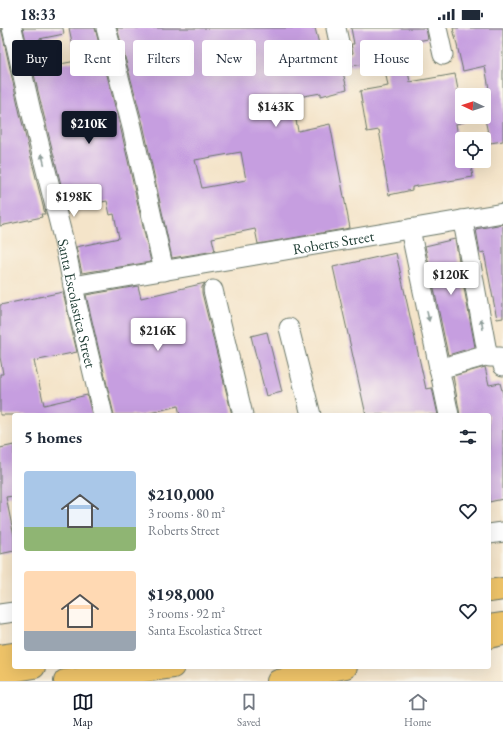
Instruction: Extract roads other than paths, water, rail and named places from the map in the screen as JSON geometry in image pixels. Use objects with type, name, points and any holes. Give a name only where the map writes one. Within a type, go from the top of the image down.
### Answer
[{"type":"main road","points":[[491,591],[503,589]]},
{"type":"main road","points":[[491,626],[503,624]]},
{"type":"main road","points":[[491,637],[503,634]]},
{"type":"main road","points":[[65,681],[158,669]]},
{"type":"main road","points":[[278,681],[336,669]]},
{"type":"street","name":"Santa Escolastica Street","points":[[12,28],[104,413]]},
{"type":"street","points":[[106,28],[132,126],[164,271]]},
{"type":"street","points":[[336,28],[339,40]]},
{"type":"street","points":[[437,28],[443,55]]},
{"type":"street","name":"Roberts Street","points":[[73,286],[164,271],[411,235],[464,226],[503,213]]},
{"type":"street","points":[[439,369],[496,360],[464,226]]},
{"type":"street","points":[[411,235],[449,413]]},
{"type":"street","points":[[213,290],[243,413]]},
{"type":"street","points":[[289,328],[310,413]]},
{"type":"street","points":[[491,534],[503,532]]},
{"type":"street","points":[[0,614],[12,612]]}]
